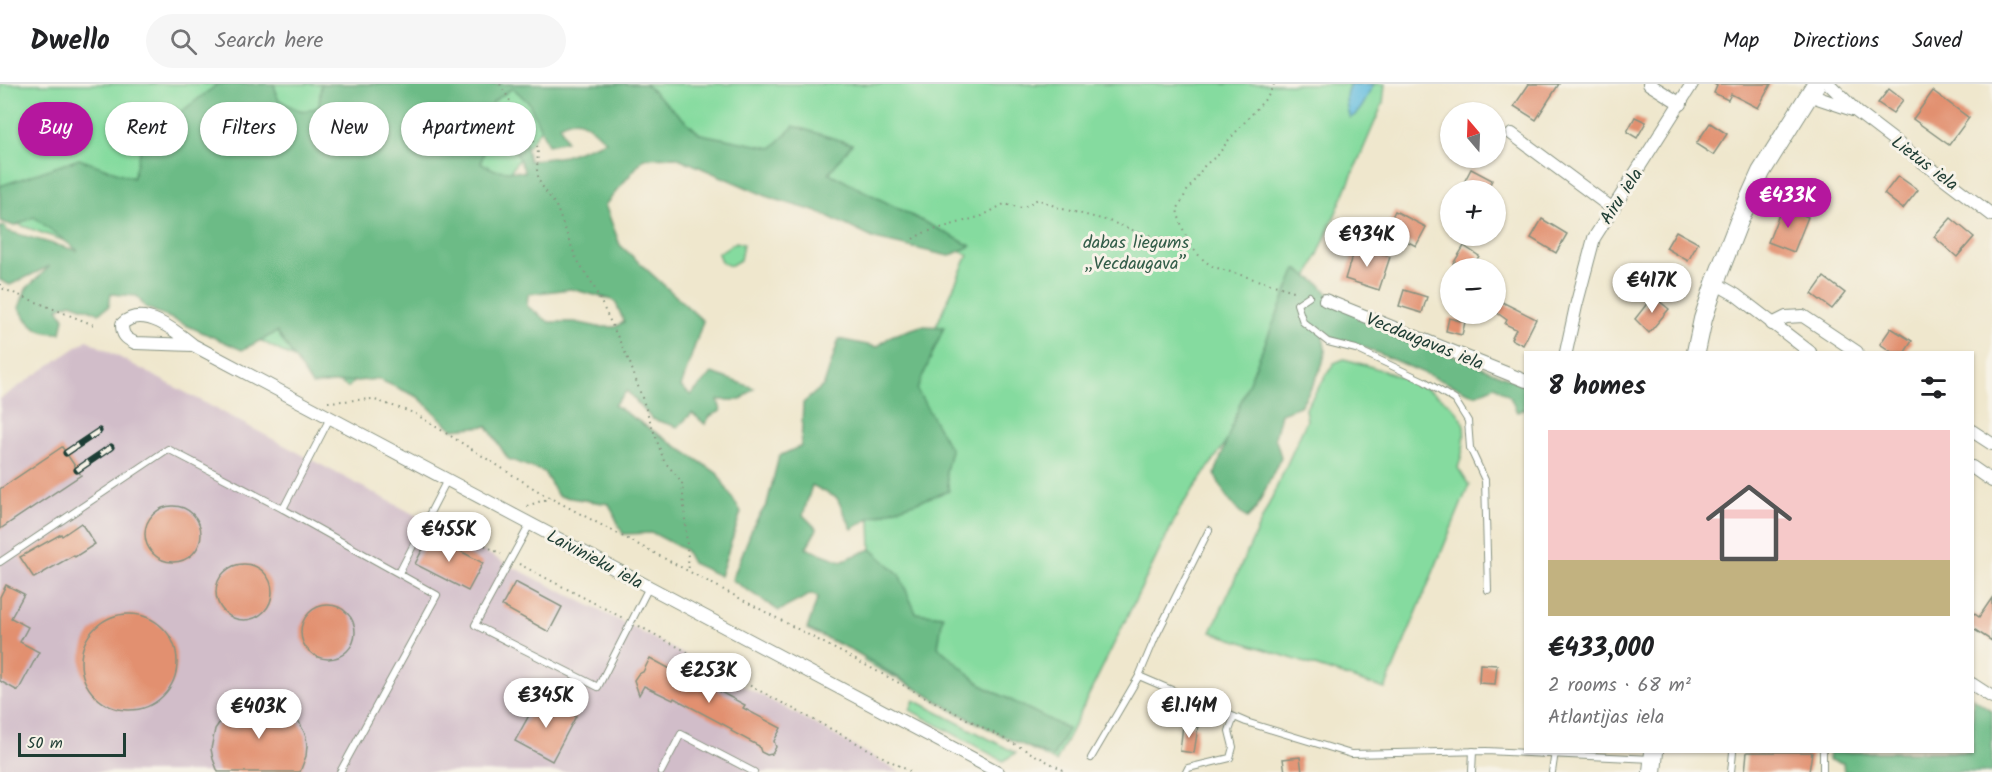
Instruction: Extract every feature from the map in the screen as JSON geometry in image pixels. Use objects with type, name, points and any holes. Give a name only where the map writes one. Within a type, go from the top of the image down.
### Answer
[{"type":"main road","points":[[1696,351],[1715,283],[1739,221],[1761,172],[1813,90]]},
{"type":"street","points":[[1649,84],[1681,104]]},
{"type":"street","name":"Airu iela","points":[[1566,351],[1594,238],[1692,84]]},
{"type":"street","name":"Lietus iela","points":[[1829,84],[1857,112],[1992,215]]},
{"type":"street","name":"Lietus iela","points":[[1813,90],[1857,112]]},
{"type":"street","points":[[1512,134],[1613,209]]},
{"type":"street","points":[[1715,283],[1736,295],[1809,351]]},
{"type":"street","name":"Vecdaugavas iela","points":[[1325,300],[1524,380]]},
{"type":"street","name":"Laivinieku iela","points":[[194,345],[135,343],[126,339],[122,333],[122,324],[136,316],[151,319],[175,330],[194,345],[998,772]]},
{"type":"street","points":[[1772,324],[1786,317],[1803,316],[1856,351]]},
{"type":"street","points":[[1974,432],[1992,444]]},
{"type":"street","points":[[1974,468],[1992,481]]},
{"type":"street","points":[[1974,685],[1992,698]]},
{"type":"lane","points":[[1309,296],[1297,304],[1303,322],[1328,342],[1356,349],[1424,381],[1455,399],[1468,420],[1470,448],[1485,480],[1488,591]]},
{"type":"lane","points":[[283,509],[330,418]]},
{"type":"lane","points":[[0,562],[168,449],[283,509],[437,595],[340,772]]},
{"type":"lane","points":[[399,573],[447,480]]},
{"type":"lane","points":[[530,524],[476,625],[598,687],[649,587]]},
{"type":"lane","points":[[1091,758],[1139,676],[1155,638],[1209,531]]},
{"type":"lane","points":[[1139,676],[1234,717],[1351,754],[1524,752]]},
{"type":"lane","points":[[1186,772],[1188,768],[1230,758],[1233,747],[1229,731],[1234,717]]},
{"type":"lane","points":[[661,772],[681,734],[754,772]]},
{"type":"lane","points":[[1472,772],[1473,751]]},
{"type":"lane","points":[[1552,772],[1555,753],[1653,761]]},
{"type":"lane","points":[[1731,772],[1733,753]]},
{"type":"lane","points":[[1823,753],[1823,772]]},
{"type":"path","points":[[500,84],[538,148],[537,172],[540,183],[556,206],[576,258],[592,283],[630,363],[664,461],[682,482],[689,572]]},
{"type":"path","points":[[1274,84],[1268,96],[1218,155],[1205,165],[1186,191],[1177,210],[1188,240],[1202,261],[1214,267],[1309,296]]},
{"type":"path","points":[[913,239],[923,233],[982,216],[1004,204],[1022,208],[1038,198],[1059,208],[1109,221],[1140,233],[1171,239],[1196,252]]},
{"type":"path","points":[[0,284],[1,288],[94,325]]},
{"type":"path","points":[[302,403],[372,399],[414,413],[550,498],[1067,772]]},
{"type":"path","points":[[510,513],[550,498]]},
{"type":"path","points":[[430,516],[911,772]]},
{"type":"shaded area","points":[[87,340],[509,565],[802,717],[900,772],[0,772],[0,399]]},
{"type":"green space","points":[[0,84],[575,84],[567,91],[536,135],[536,102],[401,102],[401,156],[521,156],[378,359],[348,387],[93,251],[0,218]]},
{"type":"green space","points":[[218,84],[274,84],[278,99],[283,102],[200,102],[200,156],[297,156],[297,109],[309,110],[309,156],[389,156],[389,102],[319,102],[321,84],[645,84],[700,134],[772,148],[794,126],[852,144],[829,173],[971,246],[949,256],[875,239],[821,213],[771,198],[676,157],[644,158],[605,205],[620,245],[703,321],[681,387],[691,395],[712,373],[754,388],[741,400],[718,400],[721,411],[710,416],[705,424],[692,413],[678,427],[652,419],[627,391],[614,405],[717,473],[741,512],[720,576],[692,563],[685,550],[653,533],[623,534],[609,504],[558,496],[544,472],[508,459],[487,426],[452,429],[418,397],[378,379],[312,385],[277,332],[242,350],[145,307],[137,296],[111,294],[109,306],[99,313],[71,303],[58,308],[64,318],[61,333],[46,332],[36,328],[19,308],[26,289],[50,266],[10,285],[0,280],[0,227],[5,226],[7,231],[78,251],[34,217],[14,226],[0,221],[0,186],[79,159],[133,178],[139,156],[188,156],[188,106]],"holes":[[[571,289],[610,299],[616,303],[624,322],[615,327],[598,327],[575,322],[549,322],[527,306],[528,294]]]},
{"type":"green space","name":"dabas liegums „Vecdaugava”","points":[[618,84],[1385,84],[1383,103],[1256,399],[1181,507],[1056,762],[864,661],[880,557],[871,549],[870,518],[887,513],[906,393],[968,255],[734,141],[700,134],[675,112]]},
{"type":"green space","points":[[736,242],[743,244],[740,260],[730,266],[721,262],[718,253]]},
{"type":"green space","points":[[1296,269],[1320,284],[1334,301],[1391,334],[1401,334],[1524,385],[1524,409],[1517,412],[1510,397],[1495,386],[1475,395],[1359,345],[1342,344],[1323,331],[1325,350],[1319,371],[1300,406],[1281,413],[1275,437],[1281,457],[1256,509],[1247,518],[1228,499],[1215,474],[1239,406]]},
{"type":"green space","points":[[921,326],[944,327],[917,390],[951,450],[946,471],[949,491],[870,518],[852,529],[837,498],[812,485],[803,515],[817,529],[806,548],[841,561],[871,549],[899,574],[916,613],[943,616],[938,647],[983,686],[1068,729],[1053,757],[1011,740],[954,711],[854,651],[807,629],[818,597],[811,594],[779,611],[732,580],[754,524],[767,504],[779,456],[801,446],[803,403],[824,385],[839,339],[877,347],[891,336]]},
{"type":"green space","points":[[1344,359],[1394,374],[1431,392],[1447,402],[1458,413],[1464,426],[1464,442],[1458,468],[1469,485],[1385,689],[1211,632],[1307,420],[1305,409],[1334,363]]},
{"type":"green space","points":[[1974,699],[1992,711],[1992,772],[1844,772],[1843,763],[1828,760],[1829,753],[1974,753]]},
{"type":"green space","points":[[914,700],[1016,753],[1003,761],[910,710]]},
{"type":"water","points":[[1350,84],[1374,84],[1361,108],[1350,118],[1346,101]]},
{"type":"building","points":[[1529,84],[1559,84],[1536,120],[1514,106]]},
{"type":"building","points":[[1714,84],[1771,84],[1758,108],[1731,94],[1728,100],[1714,93],[1717,86]]},
{"type":"building","points":[[1889,89],[1903,100],[1893,113],[1878,103]]},
{"type":"building","points":[[1933,91],[1969,118],[1949,145],[1913,119]]},
{"type":"building","points":[[1635,117],[1646,122],[1637,138],[1627,132]]},
{"type":"building","points":[[1710,123],[1727,134],[1713,155],[1696,144]]},
{"type":"building","points":[[1471,169],[1492,180],[1465,180]]},
{"type":"building","points":[[1898,176],[1918,190],[1903,209],[1884,194]]},
{"type":"building","points":[[1782,207],[1808,217],[1794,252],[1768,242]]},
{"type":"building","points":[[1395,211],[1426,227],[1416,246],[1385,230]]},
{"type":"building","points":[[1951,218],[1974,237],[1957,257],[1934,237]]},
{"type":"building","points":[[1542,219],[1567,234],[1556,253],[1531,238]]},
{"type":"building","points":[[1676,231],[1698,243],[1688,261],[1666,248]]},
{"type":"building","points":[[1355,246],[1390,257],[1379,290],[1345,279]]},
{"type":"building","points":[[1464,246],[1479,256],[1478,258],[1457,258]]},
{"type":"building","points":[[1824,277],[1845,293],[1832,309],[1812,294]]},
{"type":"building","points":[[1404,290],[1427,297],[1422,313],[1399,306]]},
{"type":"building","points":[[1653,296],[1669,309],[1649,333],[1635,319]]},
{"type":"building","points":[[1506,304],[1536,319],[1523,345],[1511,339],[1516,329],[1505,324]]},
{"type":"building","points":[[1448,324],[1465,324],[1462,335],[1446,331]]},
{"type":"building","points":[[1891,328],[1912,341],[1906,351],[1890,351],[1880,344]]},
{"type":"building","points":[[62,447],[81,475],[0,529],[0,489]]},
{"type":"building","points":[[173,506],[184,508],[193,514],[199,523],[201,534],[199,545],[193,554],[184,560],[173,562],[162,560],[153,554],[147,545],[145,534],[147,523],[153,514],[162,508]]},
{"type":"building","points":[[81,523],[95,544],[34,578],[20,557],[61,534],[62,536]]},
{"type":"building","points":[[430,535],[483,563],[468,591],[415,564]]},
{"type":"building","points":[[244,564],[259,569],[267,577],[272,592],[267,607],[259,615],[244,620],[229,615],[221,607],[216,592],[221,577],[229,569]]},
{"type":"building","points":[[515,582],[562,607],[549,632],[502,606]]},
{"type":"building","points":[[6,585],[24,594],[11,618],[28,627],[20,642],[39,652],[18,691],[0,681],[0,597]]},
{"type":"building","points":[[1992,598],[1992,641],[1974,629],[1974,613],[1979,617]]},
{"type":"building","points":[[323,605],[333,605],[343,609],[351,617],[355,632],[351,647],[343,655],[333,659],[323,659],[313,655],[305,647],[301,637],[301,627],[305,617],[313,609]]},
{"type":"building","points":[[129,614],[147,618],[163,628],[173,644],[177,662],[173,680],[163,696],[147,706],[129,710],[111,706],[95,696],[85,680],[81,662],[85,644],[95,628],[111,618]]},
{"type":"building","points":[[650,658],[685,677],[687,674],[745,705],[743,708],[781,728],[774,741],[776,747],[772,754],[767,755],[761,752],[759,746],[731,731],[732,729],[674,698],[673,700],[644,686],[639,695],[634,680],[638,674],[643,672]]},
{"type":"building","points":[[1480,664],[1497,665],[1495,684],[1479,683]]},
{"type":"building","points":[[539,697],[576,716],[552,761],[515,741]]},
{"type":"building","points":[[253,700],[272,701],[290,711],[297,718],[306,736],[307,746],[300,772],[218,772],[211,749],[215,729],[226,713],[234,707]]},
{"type":"building","points":[[1183,725],[1198,727],[1194,753],[1180,751]]},
{"type":"building","points":[[1747,753],[1812,753],[1809,772],[1745,772]]},
{"type":"building","points":[[1300,757],[1302,772],[1285,772],[1283,759]]},
{"type":"railway","points":[[66,453],[99,431]]},
{"type":"railway","points":[[77,470],[111,447]]}]
